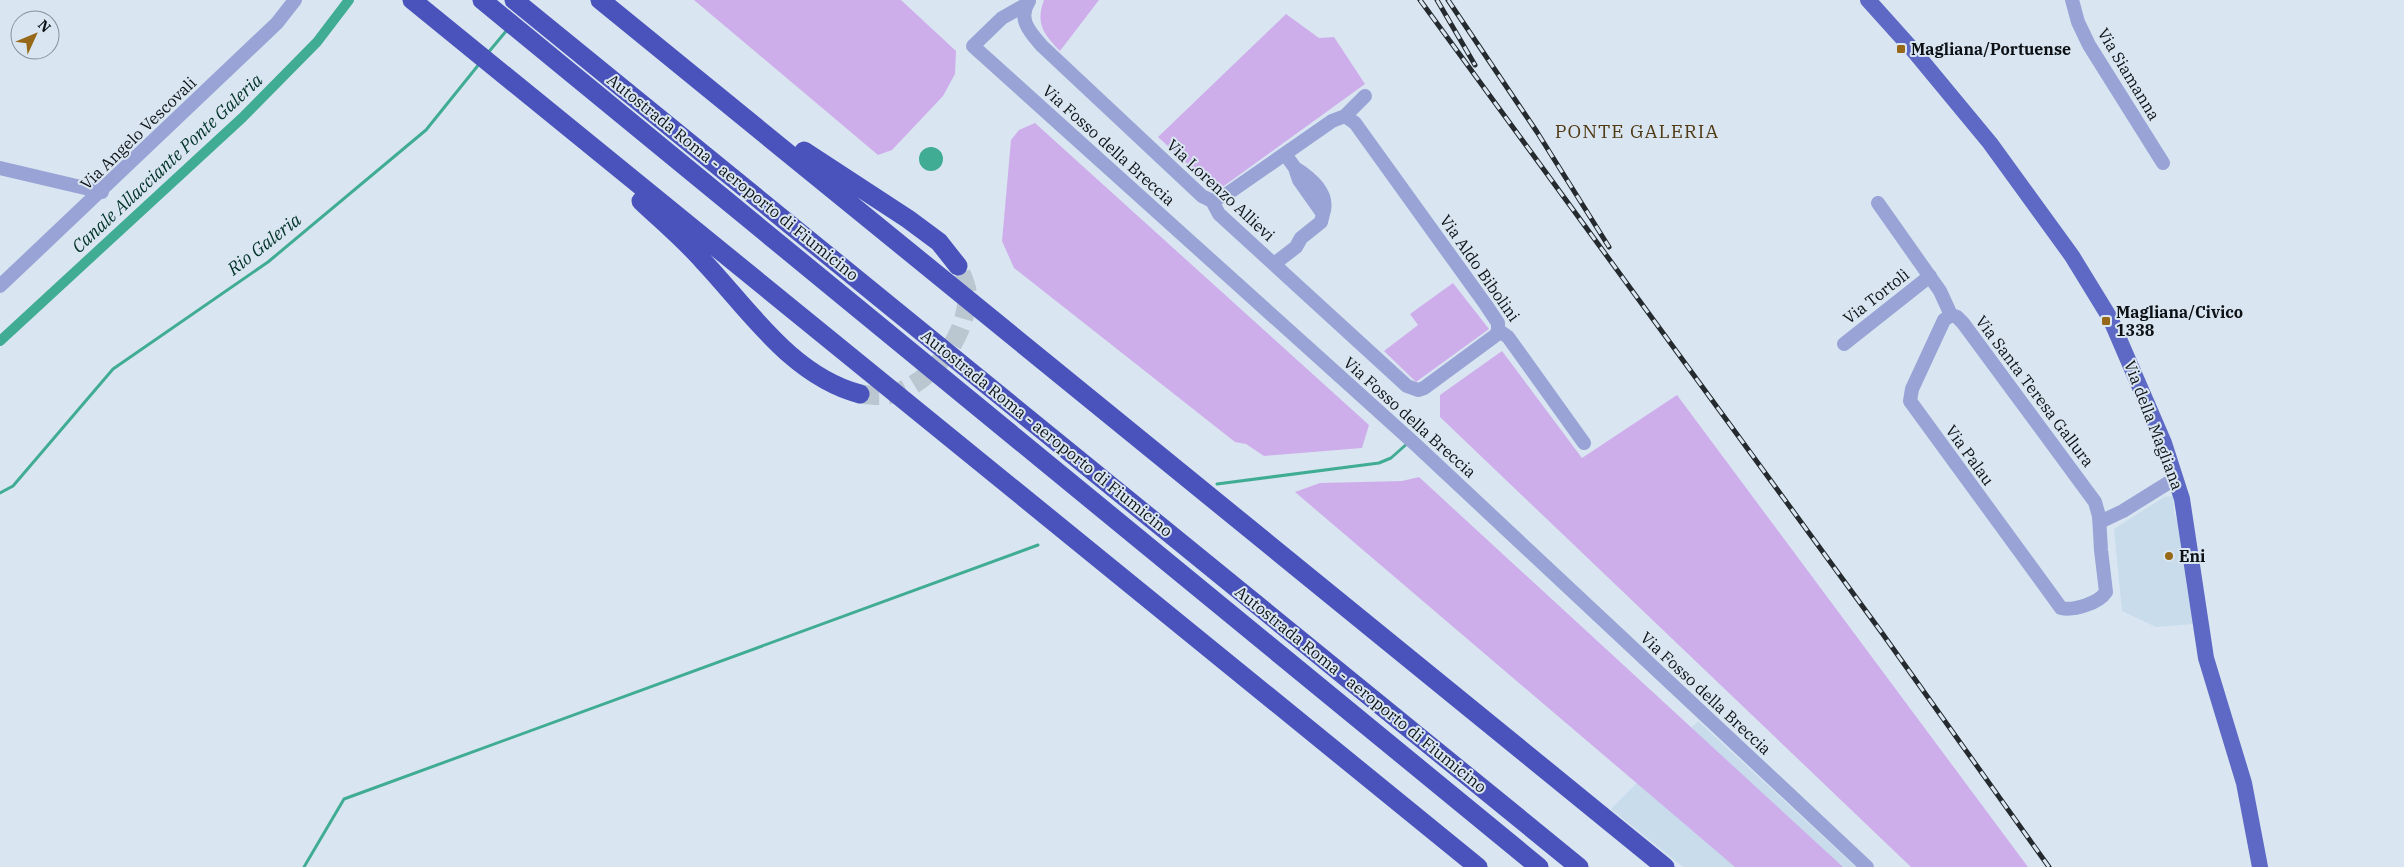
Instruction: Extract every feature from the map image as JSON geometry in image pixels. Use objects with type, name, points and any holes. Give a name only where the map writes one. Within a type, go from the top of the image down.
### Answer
[{"type":"highway","points":[[412,0],[1478,867]]},
{"type":"highway","name":"Autostrada Roma - aeroporto di Fiumicino","points":[[482,0],[1539,867]]},
{"type":"highway","name":"Autostrada Roma - aeroporto di Fiumicino","points":[[514,0],[1579,867]]},
{"type":"highway","points":[[600,0],[1665,867]]},
{"type":"highway","points":[[718,95],[736,102],[847,181],[908,219],[939,242],[958,266]]},
{"type":"highway","points":[[542,106],[704,261],[749,314],[785,350],[824,379],[844,390],[860,394]]},
{"type":"main road","name":"Via della Magliana","points":[[1868,0],[1977,126],[2090,282],[2110,318],[2156,424],[2176,478],[2186,517],[2206,658],[2243,777],[2260,867]]},
{"type":"street","name":"Via Angelo Vescovali","points":[[0,286],[102,192],[277,23],[295,0]]},
{"type":"street","name":"Via Siamanna","points":[[2072,0],[2078,22],[2089,45],[2163,163]]},
{"type":"street","name":"Via Lorenzo Allievi","points":[[1028,2],[1024,13],[1025,24],[1042,46],[1202,196],[1212,201],[1220,214],[1407,386],[1418,390],[1424,388],[1496,335],[1498,330]]},
{"type":"street","name":"Via Fosso della Breccia","points":[[1028,2],[1002,18],[973,46],[1416,445],[1867,867]]},
{"type":"street","points":[[1212,201],[1227,194],[1332,121],[1345,116],[1365,96]]},
{"type":"street","name":"Via Aldo Bibolini","points":[[1345,116],[1355,123],[1486,305],[1498,323],[1498,330],[1508,337],[1584,443]]},
{"type":"street","points":[[1274,264],[1296,247],[1301,238],[1321,222],[1323,214],[1298,180],[1295,168],[1285,154]]},
{"type":"street","points":[[0,168],[102,192]]},
{"type":"street","name":"Via Santa Teresa Gallura","points":[[1878,203],[1944,297],[1951,315],[1964,323],[2092,497],[2098,508],[2100,550],[2106,592]]},
{"type":"street","name":"Via Tortolì","points":[[1844,344],[1930,276]]},
{"type":"street","name":"Via Palau","points":[[1951,315],[1944,320],[1912,389],[1910,401],[2061,608],[2075,608],[2098,599],[2106,592]]},
{"type":"street","points":[[2100,522],[2123,511],[2176,478]]},
{"type":"shaded area","points":[[694,0],[901,0],[956,51],[955,74],[943,96],[892,150],[878,155]]},
{"type":"shaded area","points":[[1044,0],[1099,0],[1060,51],[1049,40],[1041,22],[1041,8]]},
{"type":"shaded area","points":[[1286,14],[1319,38],[1334,37],[1365,84],[1217,191],[1158,137]]},
{"type":"shaded area","points":[[1035,123],[1369,425],[1362,448],[1264,456],[1246,444],[1235,442],[1014,268],[1002,241],[1011,140],[1019,130]]},
{"type":"shaded area","points":[[931,147],[940,150],[943,159],[940,168],[931,171],[922,168],[919,159],[922,150]]},
{"type":"shaded area","points":[[1453,283],[1489,329],[1416,382],[1384,351],[1418,325],[1410,314]]},
{"type":"shaded area","points":[[1502,351],[1582,458],[1677,395],[2028,867],[1911,867],[1440,417],[1440,395]]},
{"type":"shaded area","points":[[1419,477],[1843,867],[1735,867],[1295,492],[1320,483],[1402,481]]},
{"type":"shaded area","points":[[2173,496],[2174,513],[2183,535],[2193,624],[2156,627],[2122,611],[2114,529],[2164,497]]},
{"type":"shaded area","points":[[1698,721],[1856,867],[1683,867],[1611,809]]},
{"type":"waterway","name":"Canale Allacciante Ponte Galeria","points":[[0,341],[242,118],[317,42],[349,0]]},
{"type":"waterway","name":"Rio Galeria","points":[[487,54],[507,30]]},
{"type":"waterway","name":"Rio Galeria","points":[[0,493],[13,486],[113,369],[268,262],[426,130],[480,63]]},
{"type":"waterway","points":[[1217,484],[1379,463],[1391,458],[1409,442]]},
{"type":"waterway","points":[[304,867],[344,799],[1038,545]]},
{"type":"tunnel","points":[[860,394],[887,395],[903,390],[918,382],[944,357],[962,325],[966,308],[967,291],[958,266]]},
{"type":"railway","points":[[1420,0],[1882,633],[2049,867]]},
{"type":"railway","points":[[1437,0],[1475,65]]},
{"type":"railway","points":[[1448,0],[1537,132],[1609,247]]},
{"type":"place","name":"Magliana/Portuense","points":[[1901,49]]},
{"type":"place","name":"Magliana/Civico 1338","points":[[2106,321]]},
{"type":"place","name":"Eni","points":[[2169,556]]},
{"type":"district","name":"PONTE GALERIA","points":[[1637,131]]}]
